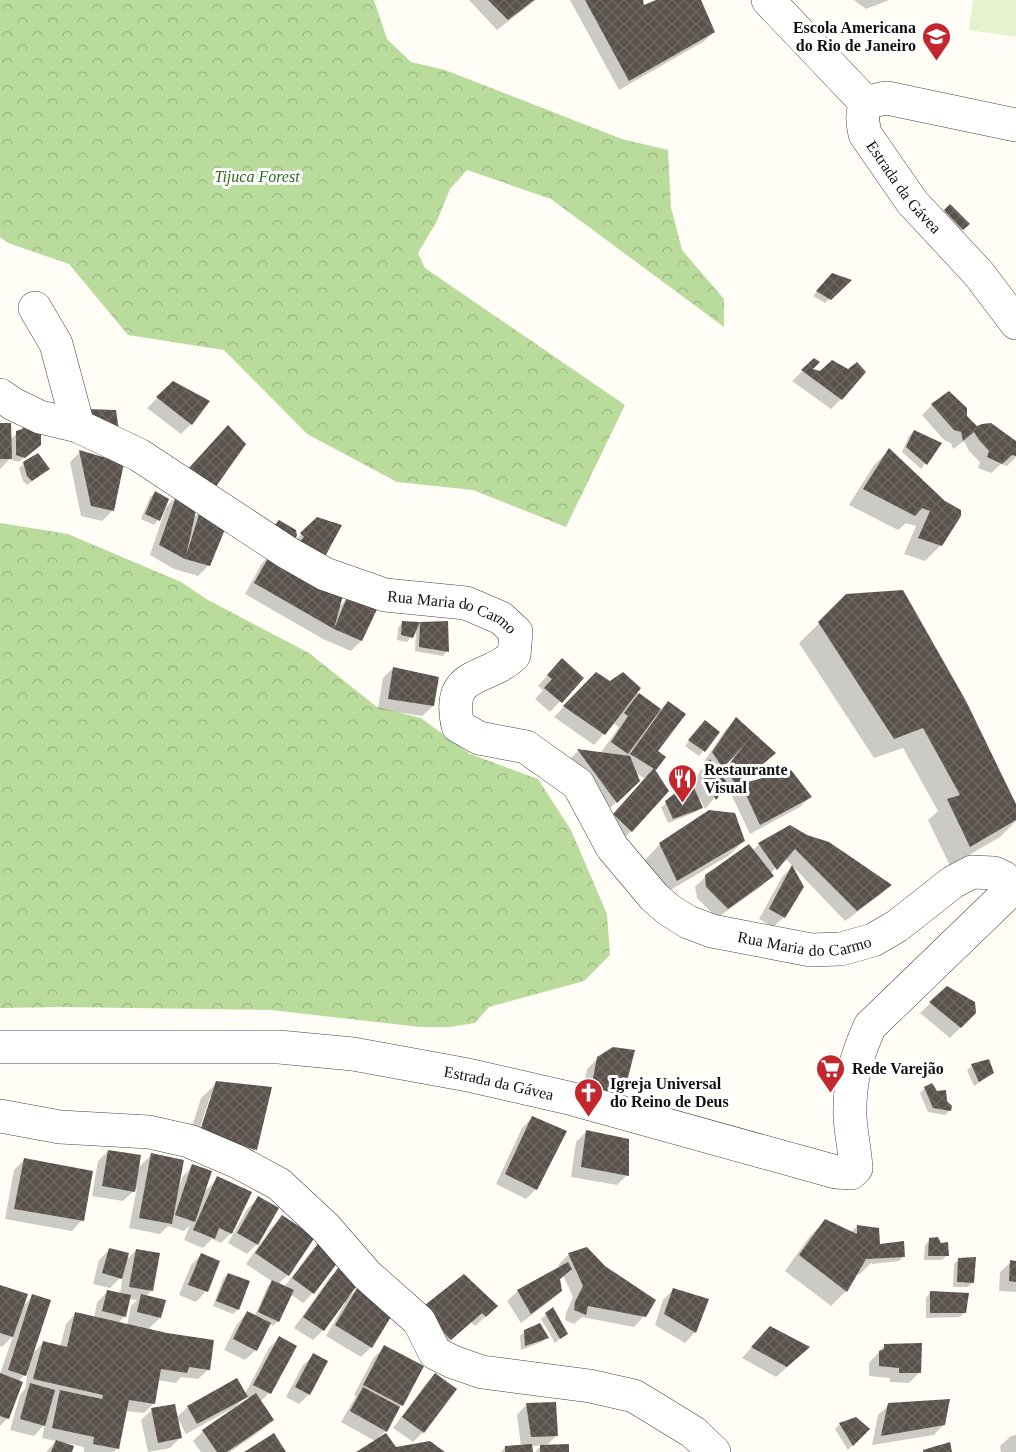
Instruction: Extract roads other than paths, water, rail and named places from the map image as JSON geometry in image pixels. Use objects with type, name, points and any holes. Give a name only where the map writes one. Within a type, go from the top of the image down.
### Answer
[{"type":"street","points":[[768,0],[867,104],[874,99],[887,98],[1016,125]]},
{"type":"street","name":"Estrada da Gávea","points":[[867,104],[863,111],[866,134],[883,162],[912,202],[979,274],[1016,323]]},
{"type":"street","points":[[34,308],[56,344],[78,426]]},
{"type":"street","name":"Rua Maria do Carmo","points":[[0,395],[40,417],[78,426],[139,455],[288,553],[325,574],[386,595],[466,603],[501,618],[516,632],[514,655],[505,664],[471,677],[460,689],[456,716],[458,726],[479,738],[526,747],[578,783],[612,847],[654,897],[688,922],[712,931],[783,946],[810,950],[841,949],[873,940],[897,927],[963,875],[972,872],[994,873],[1015,886]]},
{"type":"street","name":"Estrada da Gávea","points":[[0,1047],[279,1047],[353,1054],[468,1075],[573,1099],[820,1168],[851,1173],[856,1168],[850,1119],[850,1085],[859,1052],[870,1026],[1015,886]]},
{"type":"street","points":[[0,1116],[60,1127],[149,1132],[189,1140],[238,1162],[279,1184],[326,1228],[367,1275],[419,1322],[435,1353],[482,1372],[590,1386],[634,1396],[693,1432],[714,1452]]},
{"type":"place","name":"Escola Americana do Rio de Janeiro","points":[[937,62]]},
{"type":"place","name":"Restaurante Visual","points":[[683,804]]},
{"type":"place","name":"Rede Varejão","points":[[831,1094]]},
{"type":"place","name":"Igreja Universal do Reino de Deus","points":[[589,1118]]},
{"type":"park label","name":"Tijuca Forest","points":[[257,176]]}]
